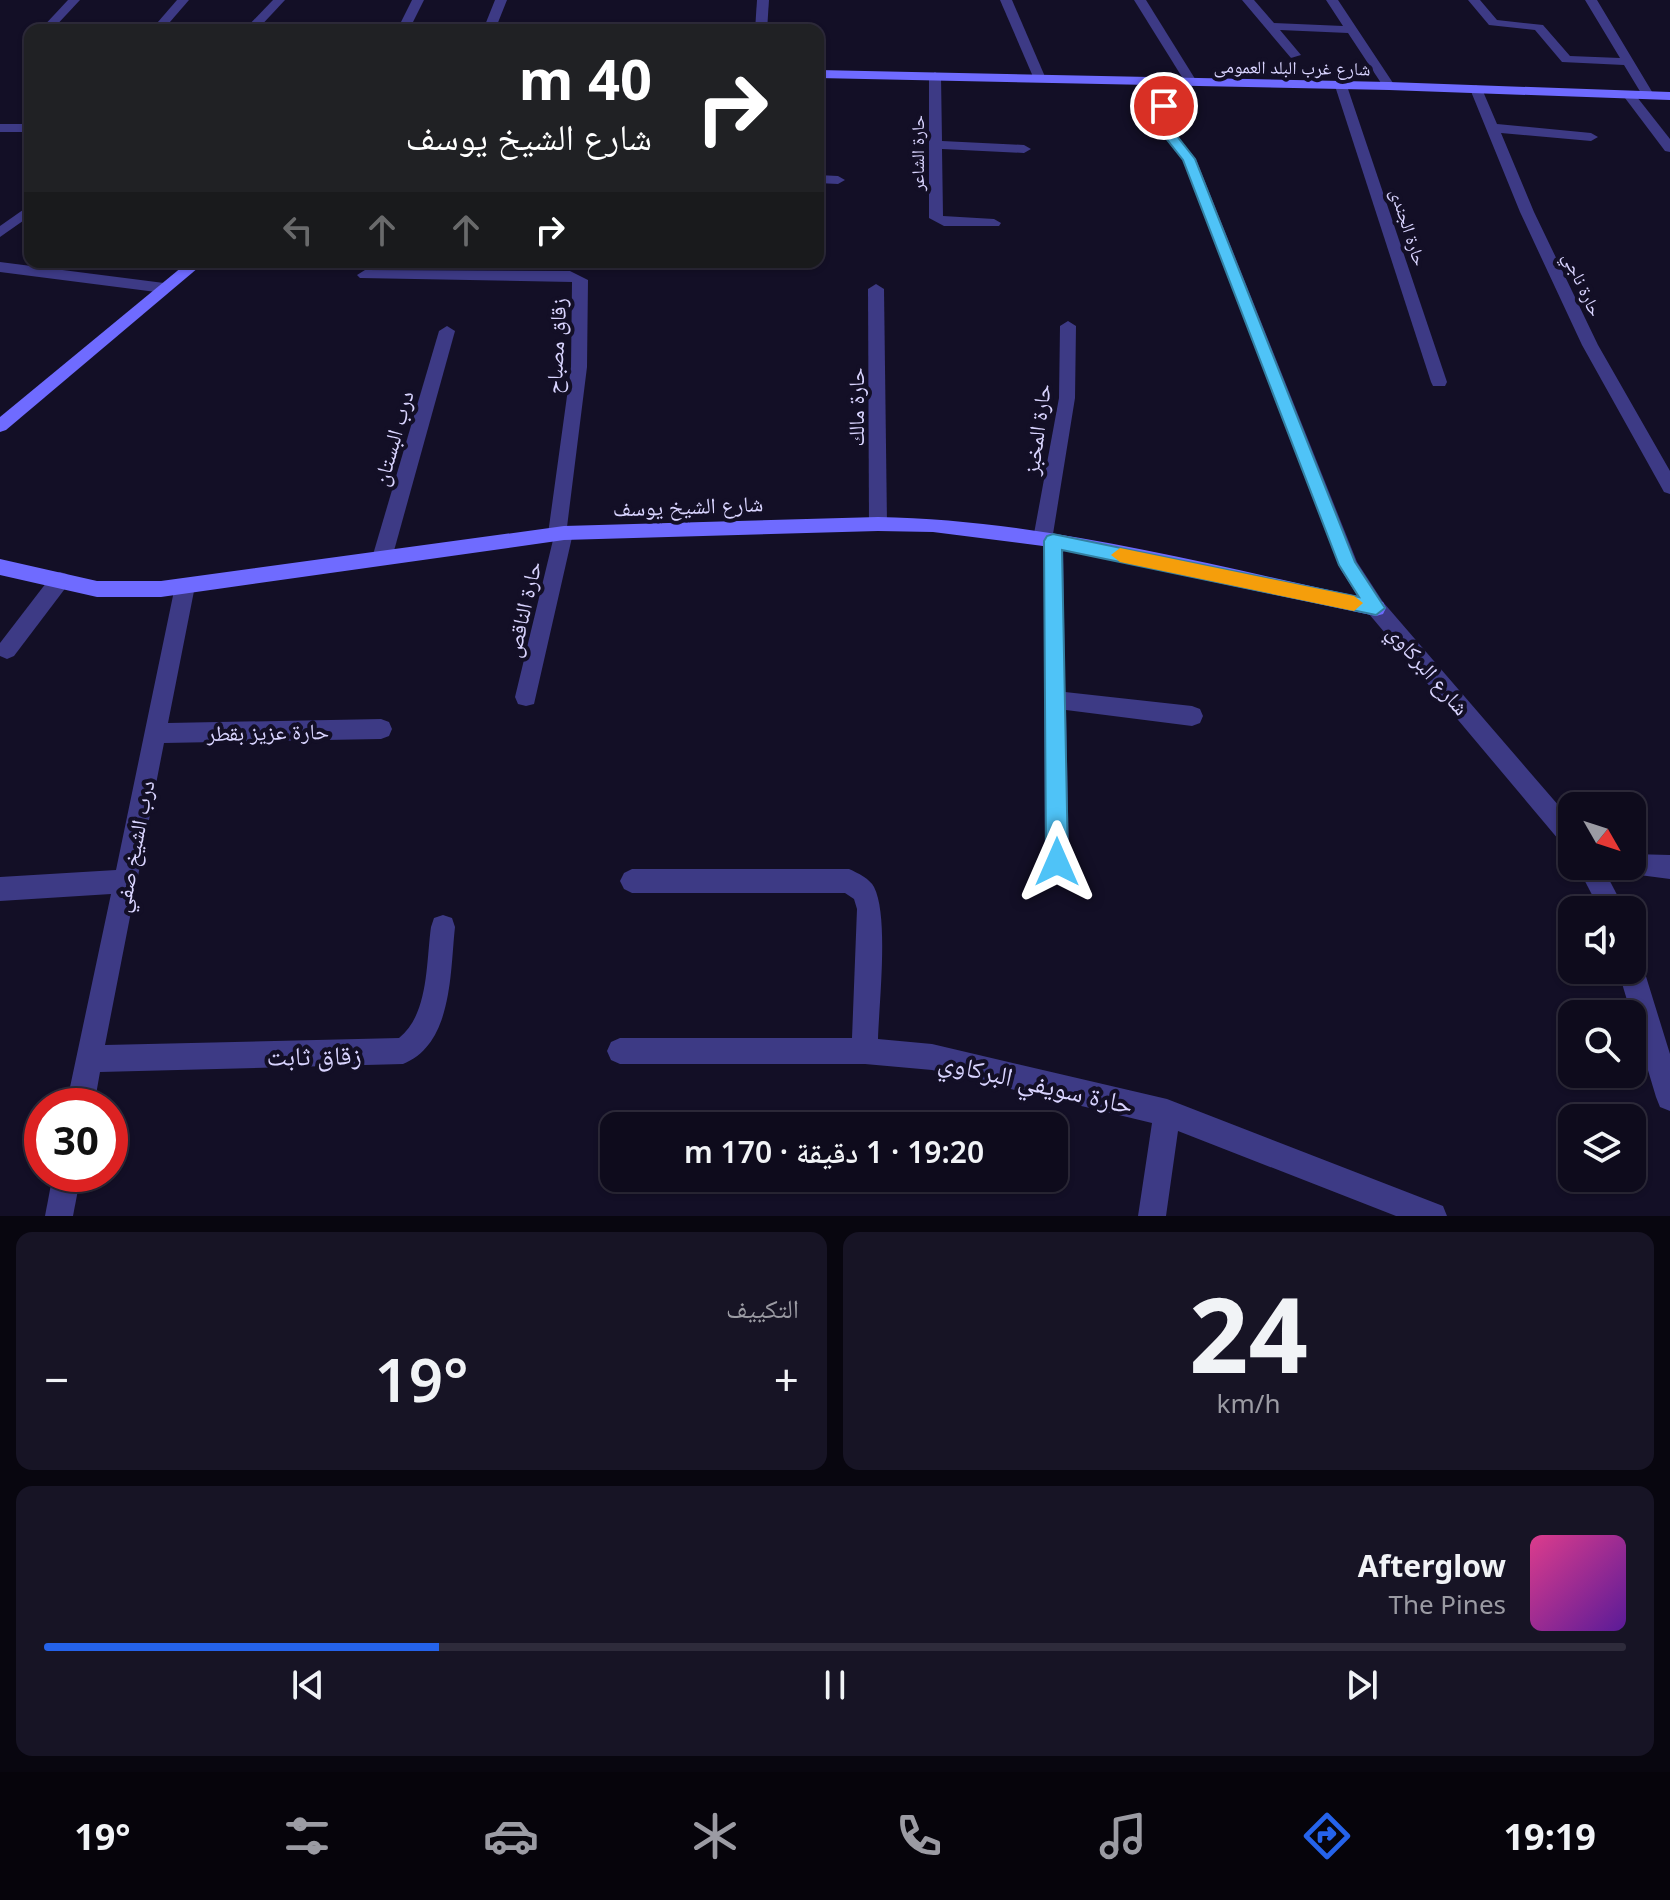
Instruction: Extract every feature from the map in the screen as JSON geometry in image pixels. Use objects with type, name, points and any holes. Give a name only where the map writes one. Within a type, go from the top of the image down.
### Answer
[{"type":"street","points":[[52,24],[74,0]]},
{"type":"street","points":[[162,24],[183,0]]},
{"type":"street","points":[[256,24],[279,0]]},
{"type":"street","points":[[406,24],[418,0]]},
{"type":"street","points":[[491,24],[501,0]]},
{"type":"street","points":[[761,24],[763,0]]},
{"type":"street","points":[[1006,0],[1040,79]]},
{"type":"street","points":[[1140,0],[1191,82]]},
{"type":"street","points":[[1248,0],[1295,55]]},
{"type":"street","points":[[1332,0],[1389,86]]},
{"type":"street","points":[[1474,0],[1493,23],[1539,27],[1566,59],[1628,62]]},
{"type":"street","points":[[1591,0],[1648,95]]},
{"type":"street","points":[[1271,26],[1352,30]]},
{"type":"street","name":"شارع غرب البلد العمومى","points":[[824,74],[1389,86],[1670,96]]},
{"type":"street","name":"حارة الشاعر","points":[[935,76],[936,218],[944,222],[994,223]]},
{"type":"street","name":"شارع البركاوي","points":[[1158,82],[1171,137],[1189,159],[1348,565],[1376,608],[1558,822]]},
{"type":"street","name":"حارة الجندى","points":[[1341,86],[1439,382]]},
{"type":"street","name":"حارة ناجي","points":[[1476,89],[1527,212],[1590,345],[1670,487]]},
{"type":"street","points":[[1629,95],[1670,148]]},
{"type":"street","points":[[0,128],[24,128]]},
{"type":"street","points":[[1493,128],[1591,137]]},
{"type":"street","points":[[935,145],[1024,149]]},
{"type":"street","points":[[824,179],[838,180]]},
{"type":"street","points":[[0,233],[24,214]]},
{"type":"street","points":[[0,267],[164,288]]},
{"type":"street","points":[[0,426],[189,268]]},
{"type":"street","name":"زقاق مصباح","points":[[365,275],[570,276],[580,280],[579,367],[561,534]]},
{"type":"street","name":"حارة مالك","points":[[876,289],[878,524]]},
{"type":"street","name":"حارة المخبز","points":[[1057,862],[1056,700],[1048,540],[1067,398],[1068,326]]},
{"type":"street","name":"درب البستان","points":[[382,558],[447,331]]},
{"type":"street","name":"شارع الشيخ يوسف","points":[[0,567],[97,589],[128,590],[185,586],[561,534],[933,525],[1048,540],[1376,608]]},
{"type":"street","name":"حارة الناقص","points":[[526,697],[561,534]]},
{"type":"street","points":[[7,650],[60,580]]},
{"type":"street","name":"درب الشيخ صفي","points":[[84,1088],[185,586]]},
{"type":"street","points":[[1056,700],[1192,716]]},
{"type":"street","name":"حارة عزيز بقطر","points":[[155,733],[381,729]]},
{"type":"street","points":[[1646,866],[1670,867]]},
{"type":"street","points":[[0,889],[126,881]]},
{"type":"street","points":[[632,881],[849,881],[864,892],[869,909],[865,1051]]},
{"type":"street","name":"زقاق ثابت","points":[[90,1059],[389,1053],[408,1049],[424,1033],[431,1015],[443,927]]},
{"type":"street","points":[[1635,984],[1670,1097]]},
{"type":"street","name":"حارة سويفي البركاوي","points":[[620,1051],[865,1051],[932,1057],[1167,1113],[1433,1216]]},
{"type":"street","points":[[1152,1216],[1167,1113]]},
{"type":"street","points":[[59,1216],[64,1192]]},
{"type":"slow traffic","points":[[1120,555],[1354,603]]},
{"type":"route","points":[[1057,862],[1053,541],[1376,608],[1348,565],[1189,159],[1171,137],[1164,106]]}]
